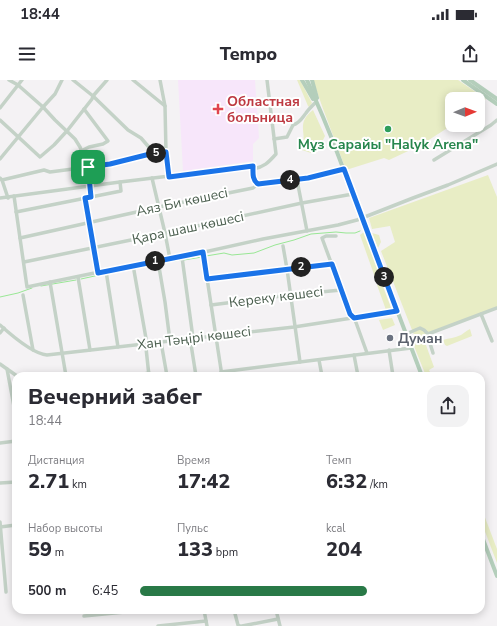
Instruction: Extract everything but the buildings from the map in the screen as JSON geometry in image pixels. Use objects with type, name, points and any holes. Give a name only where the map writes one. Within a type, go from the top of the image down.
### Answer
[{"type":"main road","points":[[302,80],[324,117]]},
{"type":"main road","points":[[306,80],[324,117]]},
{"type":"main road","points":[[312,80],[324,117],[420,372]]},
{"type":"main road","points":[[463,80],[497,104]]},
{"type":"main road","points":[[470,80],[497,99]]},
{"type":"main road","points":[[485,544],[497,576]]},
{"type":"street","points":[[9,80],[18,85],[43,107],[75,139],[88,167],[91,197]]},
{"type":"street","points":[[0,108],[22,80]]},
{"type":"street","points":[[0,159],[55,94],[62,80]]},
{"type":"street","points":[[74,80],[128,130],[140,138],[154,153]]},
{"type":"street","points":[[0,120],[40,156],[67,132],[93,96],[107,80]]},
{"type":"street","points":[[133,80],[165,106]]},
{"type":"street","points":[[160,80],[165,106],[166,152],[169,177]]},
{"type":"street","points":[[0,198],[152,178],[260,168],[276,154],[267,80]]},
{"type":"street","points":[[274,139],[287,137],[293,125],[297,124],[315,103]]},
{"type":"street","points":[[81,151],[108,141],[84,109]]},
{"type":"street","points":[[434,160],[497,120]]},
{"type":"street","points":[[8,198],[1,179],[44,170],[50,172],[110,164],[154,153],[166,152]]},
{"type":"street","points":[[14,196],[28,287],[50,284],[133,265],[182,257],[338,225],[357,220],[448,185],[497,164]]},
{"type":"street","points":[[253,168],[254,179],[258,184]]},
{"type":"street","name":"Аяз Би көшесі","points":[[20,238],[252,188],[258,184],[297,180],[344,169]]},
{"type":"street","points":[[152,178],[170,258]]},
{"type":"street","points":[[297,180],[307,231]]},
{"type":"street","points":[[16,212],[121,191],[120,182]]},
{"type":"street","name":"Қара шаш көшесі","points":[[24,262],[165,233],[302,202],[353,194]]},
{"type":"street","points":[[85,198],[98,273]]},
{"type":"street","points":[[336,236],[326,236],[322,238],[350,314],[354,318],[367,353]]},
{"type":"street","points":[[283,246],[300,362]]},
{"type":"street","points":[[203,252],[222,372]]},
{"type":"street","points":[[182,257],[196,372]]},
{"type":"street","points":[[158,261],[166,302],[170,341]]},
{"type":"street","points":[[207,279],[332,264]]},
{"type":"street","points":[[133,265],[147,344],[146,348],[149,372]]},
{"type":"street","points":[[106,271],[118,347]]},
{"type":"street","points":[[78,277],[90,350]]},
{"type":"street","points":[[50,284],[65,372]]},
{"type":"street","name":"Кереку көшесі","points":[[211,305],[341,290]]},
{"type":"street","points":[[23,295],[33,350]]},
{"type":"street","points":[[428,334],[497,308]]},
{"type":"street","name":"Хан Тәңірі көшесі","points":[[0,325],[33,350],[44,355],[294,327],[397,311]]},
{"type":"street","points":[[481,314],[492,341]]},
{"type":"street","points":[[0,333],[4,328]]},
{"type":"street","points":[[406,334],[420,328],[424,330],[428,334],[433,354]]},
{"type":"street","points":[[161,342],[166,372]]},
{"type":"street","points":[[235,372],[411,348]]},
{"type":"street","points":[[389,350],[392,372]]},
{"type":"street","points":[[354,355],[357,372]]},
{"type":"street","points":[[319,360],[321,372]]},
{"type":"street","points":[[0,364],[12,372]]},
{"type":"street","points":[[7,369],[12,396]]},
{"type":"street","points":[[0,443],[12,442]]},
{"type":"street","points":[[0,483],[12,482]]},
{"type":"street","points":[[0,522],[6,592]]},
{"type":"street","points":[[0,527],[12,526]]},
{"type":"street","points":[[84,616],[104,614]]},
{"type":"street","points":[[205,614],[207,626]]},
{"type":"street","points":[[235,614],[238,625],[241,626],[278,619]]},
{"type":"street","points":[[277,614],[280,626]]},
{"type":"street","points":[[158,626],[206,621]]},
{"type":"shaded area","name":"Областная больница","points":[[178,80],[255,80],[259,138],[253,144],[253,161],[183,171]]},
{"type":"green space","points":[[297,80],[300,80],[312,103],[309,107],[308,106]]},
{"type":"green space","name":"Мұз Сарайы \"Halyk Arena\"","points":[[313,80],[458,80],[476,92],[445,92],[445,130],[421,145],[389,160],[384,158],[346,170]]},
{"type":"green space","points":[[313,110],[325,136],[317,152],[314,154],[302,150],[304,138],[303,124]]},
{"type":"green space","points":[[488,175],[497,197],[497,308],[423,337],[434,367],[429,370],[430,372],[424,372],[412,341],[416,340],[381,251],[395,242],[390,226],[372,229],[369,218]]},
{"type":"green space","points":[[364,232],[382,281],[377,283],[360,235]]},
{"type":"green space","points":[[372,233],[379,235],[381,242],[378,248]]},
{"type":"green space","points":[[382,284],[391,310],[386,310],[377,285]]},
{"type":"green space","points":[[392,318],[395,325],[383,330],[379,320]]},
{"type":"green space","points":[[470,329],[472,336],[447,346],[445,345],[443,340],[459,336]]},
{"type":"green space","points":[[485,518],[497,549],[497,563],[485,532]]},
{"type":"waterway","points":[[206,256],[224,253],[232,255],[254,253],[311,234],[336,232],[355,233],[360,231]]},
{"type":"waterway","points":[[184,260],[202,257]]},
{"type":"waterway","points":[[161,263],[181,260]]},
{"type":"waterway","points":[[136,268],[157,263]]},
{"type":"waterway","points":[[108,273],[132,268]]},
{"type":"waterway","points":[[81,279],[104,274]]},
{"type":"waterway","points":[[41,286],[76,280]]},
{"type":"waterway","points":[[0,297],[32,288]]},
{"type":"place","name":"Областная больница","points":[[218,109]]},
{"type":"place","name":"Мұз Сарайы \"Halyk Arena\"","points":[[388,129]]},
{"type":"place","name":"Думан","points":[[390,338]]},
{"type":"route","points":[[166,152],[169,177],[253,166],[254,179],[258,184],[308,178],[344,169],[397,311],[354,318],[350,314],[332,264],[207,279],[203,252],[98,273],[85,198],[91,197],[88,167],[110,164],[154,153],[166,152]]}]
